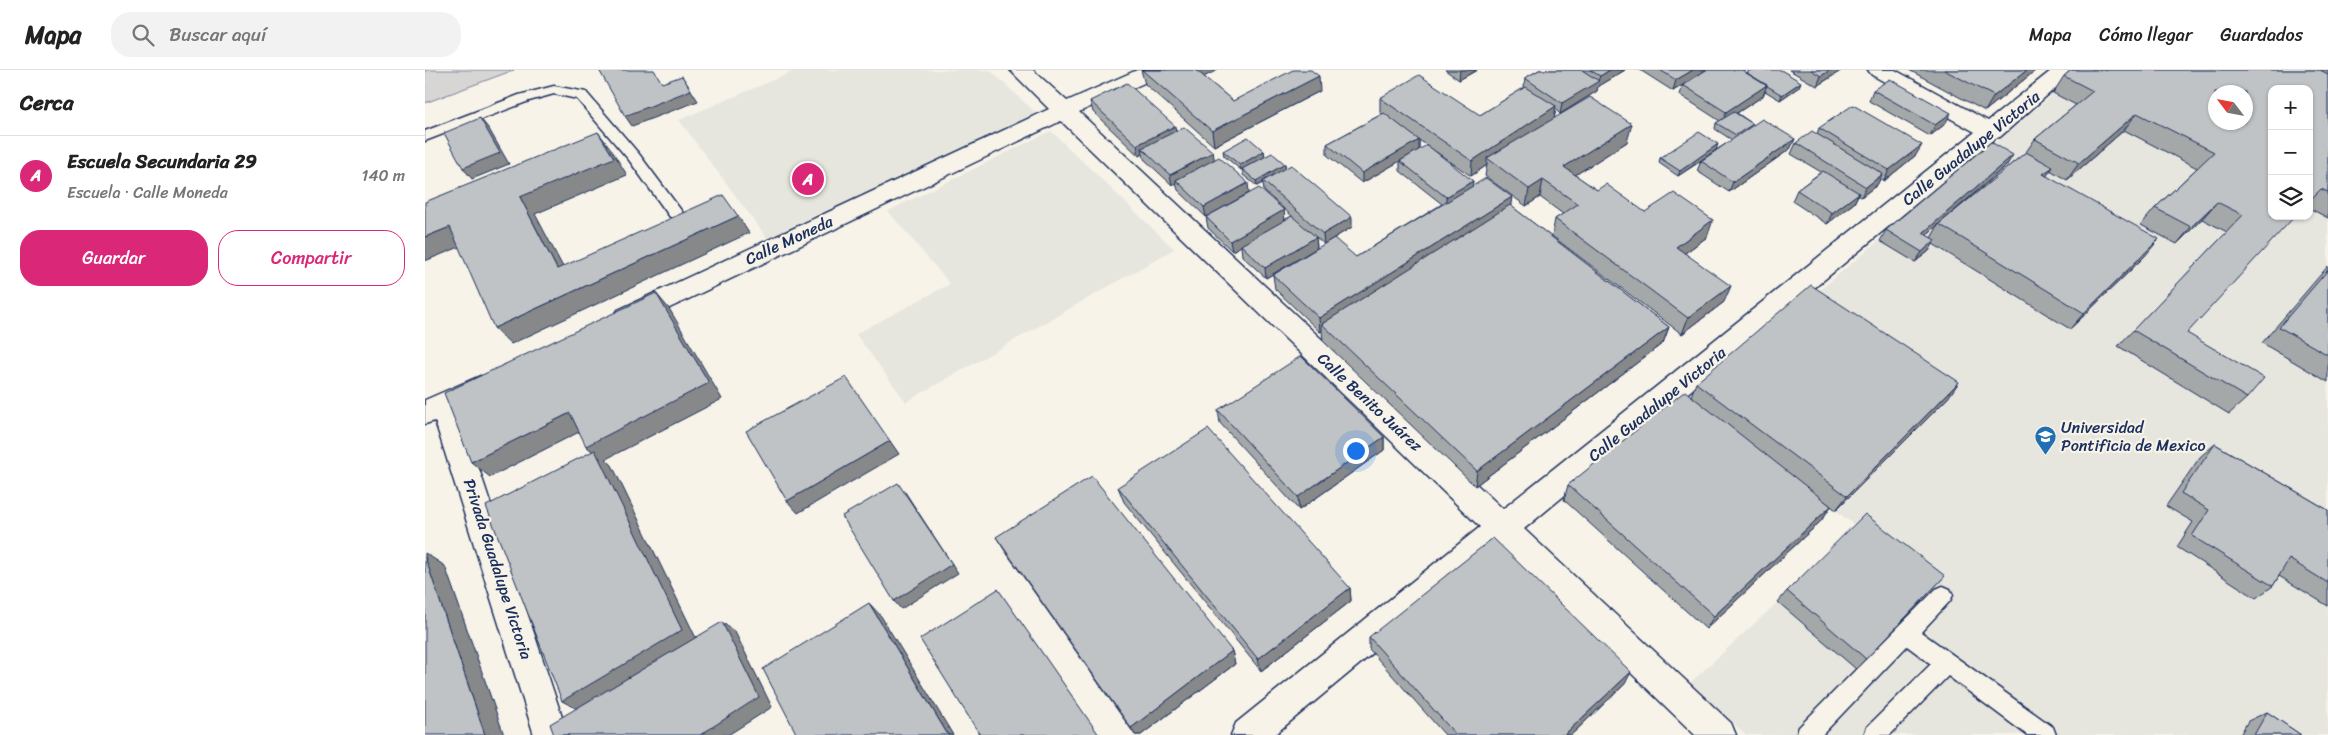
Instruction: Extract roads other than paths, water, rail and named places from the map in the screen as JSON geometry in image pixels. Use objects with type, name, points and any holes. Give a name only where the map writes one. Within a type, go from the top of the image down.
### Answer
[{"type":"street","name":"Calle Benito Juárez","points":[[1021,70],[1719,735]]},
{"type":"street","name":"Calle Moneda","points":[[606,327],[1063,111],[1155,70]]},
{"type":"street","points":[[1879,70],[1992,132]]},
{"type":"street","name":"Calle Guadalupe Victoria","points":[[1248,735],[1992,132],[2065,70]]},
{"type":"street","points":[[435,409],[498,378]]},
{"type":"street","name":"Privada Guadalupe Victoria","points":[[435,409],[551,735]]},
{"type":"lane","points":[[425,136],[524,98],[554,90],[581,95],[634,157],[675,214]]},
{"type":"lane","points":[[1807,735],[1943,595]]},
{"type":"lane","points":[[1906,633],[2045,735]]},
{"type":"lane","points":[[1875,735],[1946,663]]},
{"type":"place","name":"Escuela Secundaria 29","points":[[808,179]]},
{"type":"place","name":"Universidad Pontificia de Mexico","points":[[2045,455]]}]
